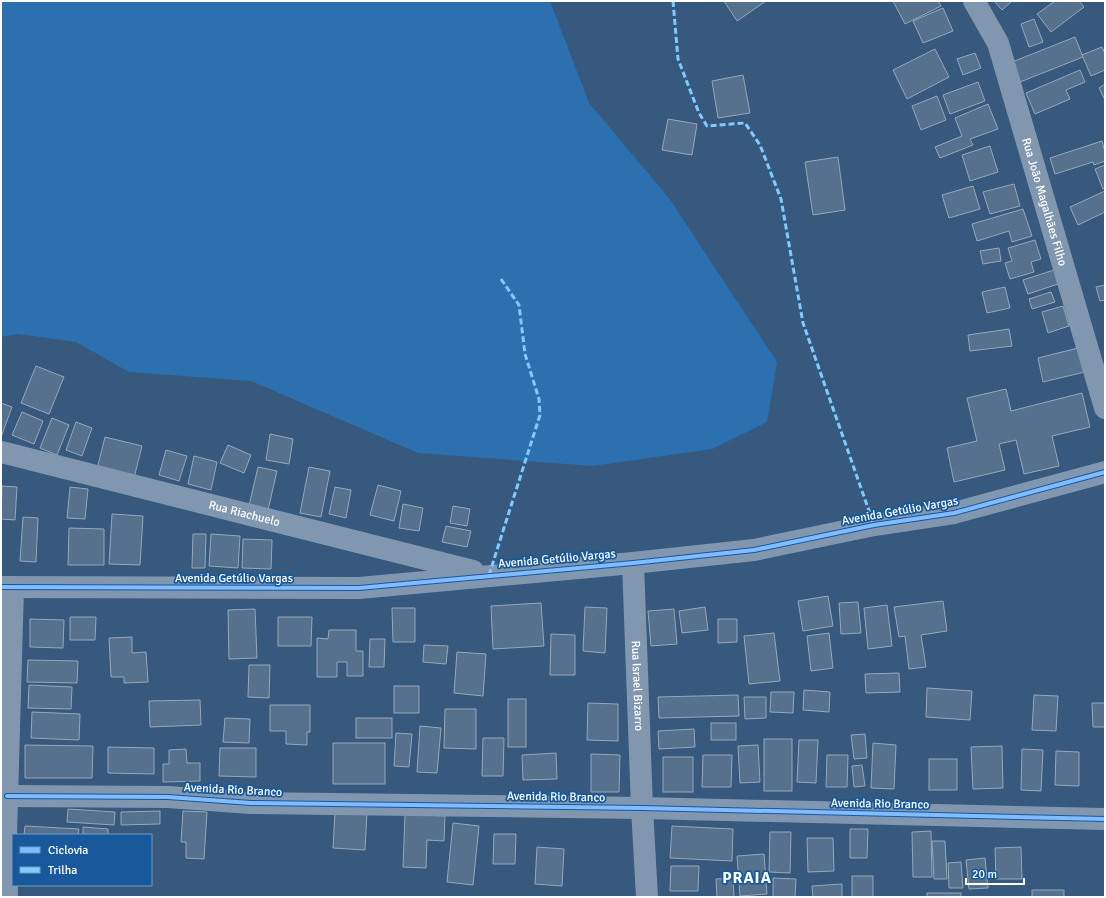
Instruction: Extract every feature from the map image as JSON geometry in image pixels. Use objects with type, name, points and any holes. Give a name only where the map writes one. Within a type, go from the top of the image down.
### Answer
[{"type":"street","name":"Rua João Magalhães Filho","points":[[974,1],[998,43],[1105,408]]},
{"type":"street","name":"Rua Riachuelo","points":[[1,452],[489,575]]},
{"type":"street","name":"Avenida Getúlio Vargas","points":[[7,587],[359,588],[633,563],[754,550],[874,525],[954,513],[1105,472]]},
{"type":"street","name":"Rua Israel Bizarro","points":[[633,563],[642,808],[647,897]]},
{"type":"street","points":[[7,587],[7,796],[4,834],[7,897]]},
{"type":"street","name":"Avenida Rio Branco","points":[[7,796],[168,797],[251,803],[642,808],[1105,820]]},
{"type":"shaded area","points":[[1,1],[550,1],[589,103],[669,198],[777,362],[767,422],[712,449],[593,466],[418,453],[251,381],[129,372],[76,342],[18,334],[1,337]]},
{"type":"building","points":[[724,1],[766,1],[737,21]]},
{"type":"building","points":[[893,1],[938,1],[941,6],[905,24]]},
{"type":"building","points":[[994,1],[1012,1],[1002,10]]},
{"type":"building","points":[[1055,1],[1079,1],[1084,7],[1051,32],[1037,14]]},
{"type":"building","points":[[943,8],[953,31],[923,43],[913,21]]},
{"type":"building","points":[[1034,19],[1043,42],[1029,47],[1021,24]]},
{"type":"building","points":[[1075,37],[1083,57],[1020,82],[1012,62]]},
{"type":"building","points":[[1102,47],[1105,54],[1105,70],[1091,76],[1082,55]]},
{"type":"building","points":[[935,49],[949,77],[907,99],[893,70]]},
{"type":"building","points":[[975,53],[981,68],[963,75],[957,59]]},
{"type":"building","points":[[1080,70],[1085,82],[1066,90],[1070,99],[1035,114],[1026,93]]},
{"type":"building","points":[[743,75],[750,113],[718,118],[712,81]]},
{"type":"building","points":[[978,82],[985,101],[950,114],[943,95]]},
{"type":"building","points":[[1105,84],[1105,100],[1099,88]]},
{"type":"building","points":[[937,96],[946,120],[921,130],[912,106]]},
{"type":"building","points":[[988,104],[998,129],[970,139],[973,145],[940,158],[935,147],[962,136],[955,118]]},
{"type":"building","points":[[668,119],[697,124],[692,155],[662,150]]},
{"type":"building","points":[[1102,141],[1105,152],[1105,161],[1094,165],[1093,162],[1055,174],[1050,158]]},
{"type":"building","points":[[990,146],[998,172],[970,181],[962,155]]},
{"type":"building","points":[[838,157],[845,210],[813,215],[805,162]]},
{"type":"building","points":[[1105,165],[1105,188],[1103,189],[1095,169]]},
{"type":"building","points":[[1014,184],[1020,206],[990,214],[983,192]]},
{"type":"building","points":[[973,186],[980,209],[949,218],[942,195]]},
{"type":"building","points":[[1105,191],[1105,212],[1078,225],[1070,207]]},
{"type":"building","points":[[1023,209],[1032,236],[1012,242],[1009,231],[977,241],[972,224]]},
{"type":"building","points":[[1035,240],[1041,259],[1031,262],[1034,272],[1010,279],[1005,263],[1012,261],[1008,248]]},
{"type":"building","points":[[999,248],[1001,261],[983,264],[980,251]]},
{"type":"building","points":[[1054,270],[1058,284],[1028,294],[1023,280]]},
{"type":"building","points":[[1105,285],[1105,300],[1100,301],[1096,287]]},
{"type":"building","points":[[1005,287],[1010,308],[987,313],[982,292]]},
{"type":"building","points":[[1051,292],[1055,302],[1032,309],[1029,299]]},
{"type":"building","points":[[1063,306],[1069,326],[1048,333],[1042,312]]},
{"type":"building","points":[[1009,329],[1012,346],[970,351],[968,335]]},
{"type":"building","points":[[1082,347],[1089,371],[1043,382],[1038,358]]},
{"type":"building","points":[[36,366],[64,377],[49,414],[21,403]]},
{"type":"building","points":[[1006,389],[1011,411],[1082,393],[1090,427],[1052,436],[1059,466],[1024,474],[1016,440],[999,444],[1005,470],[954,482],[947,448],[977,441],[967,398]]},
{"type":"building","points":[[1,403],[12,407],[1,437]]},
{"type":"building","points":[[22,412],[43,421],[34,444],[12,435]]},
{"type":"building","points":[[52,418],[69,425],[57,455],[40,448]]},
{"type":"building","points":[[76,422],[92,428],[82,456],[66,450]]},
{"type":"building","points":[[270,434],[293,439],[289,464],[266,460]]},
{"type":"building","points":[[105,437],[142,446],[134,478],[97,469]]},
{"type":"building","points":[[228,445],[251,455],[244,473],[220,463]]},
{"type":"building","points":[[166,450],[187,456],[179,481],[159,475]]},
{"type":"building","points":[[194,456],[217,462],[211,490],[188,484]]},
{"type":"building","points":[[258,467],[277,471],[268,510],[249,506]]},
{"type":"building","points":[[309,467],[330,471],[321,517],[300,513]]},
{"type":"building","points":[[378,485],[401,491],[394,521],[370,515]]},
{"type":"building","points":[[2,486],[17,487],[15,520],[1,519]]},
{"type":"building","points":[[70,487],[88,489],[85,519],[67,518]]},
{"type":"building","points":[[335,487],[351,490],[346,518],[329,514]]},
{"type":"building","points":[[403,504],[423,508],[419,531],[399,528]]},
{"type":"building","points":[[453,506],[470,509],[467,526],[450,523]]},
{"type":"building","points":[[112,514],[143,516],[140,565],[109,564]]},
{"type":"building","points":[[23,517],[38,518],[36,562],[20,561]]},
{"type":"building","points":[[446,526],[471,531],[467,547],[442,542]]},
{"type":"building","points":[[69,528],[104,529],[104,565],[68,565]]},
{"type":"building","points":[[193,534],[206,534],[205,568],[192,568]]},
{"type":"building","points":[[211,534],[240,536],[238,568],[209,566]]},
{"type":"building","points":[[243,539],[272,540],[271,569],[242,568]]},
{"type":"building","points":[[828,596],[833,626],[803,631],[798,601]]},
{"type":"building","points":[[943,601],[947,631],[921,635],[926,667],[909,669],[905,636],[899,637],[894,607]]},
{"type":"building","points":[[858,602],[861,633],[841,634],[839,603]]},
{"type":"building","points":[[541,603],[544,646],[493,649],[491,606]]},
{"type":"building","points":[[887,605],[892,646],[868,649],[864,608]]},
{"type":"building","points":[[585,607],[607,608],[605,653],[583,651]]},
{"type":"building","points":[[705,607],[708,630],[682,633],[679,611]]},
{"type":"building","points":[[392,608],[415,608],[415,642],[393,642]]},
{"type":"building","points":[[255,609],[257,658],[229,659],[228,610]]},
{"type":"building","points":[[674,609],[677,644],[651,646],[648,611]]},
{"type":"building","points":[[70,617],[96,617],[95,640],[70,640]]},
{"type":"building","points":[[278,617],[312,617],[311,646],[278,646]]},
{"type":"building","points":[[30,619],[64,620],[63,648],[30,647]]},
{"type":"building","points":[[718,619],[737,619],[737,642],[718,643]]},
{"type":"building","points":[[329,630],[356,630],[356,651],[363,651],[363,676],[347,676],[347,662],[337,662],[337,677],[317,677],[317,638],[328,639]]},
{"type":"building","points":[[774,633],[780,681],[749,684],[744,636]]},
{"type":"building","points":[[829,633],[833,668],[811,671],[807,636]]},
{"type":"building","points":[[551,634],[575,635],[575,675],[550,675]]},
{"type":"building","points":[[132,637],[132,653],[146,652],[148,682],[124,683],[124,677],[111,677],[109,638]]},
{"type":"building","points":[[370,639],[385,639],[384,667],[369,667]]},
{"type":"building","points":[[424,645],[448,646],[446,664],[423,662]]},
{"type":"building","points":[[457,652],[486,654],[483,696],[454,693]]},
{"type":"building","points":[[28,660],[78,661],[77,683],[27,682]]},
{"type":"building","points":[[249,665],[270,665],[269,698],[248,697]]},
{"type":"building","points":[[899,673],[900,692],[866,693],[865,674]]},
{"type":"building","points":[[29,685],[72,687],[71,709],[28,708]]},
{"type":"building","points":[[394,686],[419,686],[419,713],[394,713]]},
{"type":"building","points":[[927,688],[972,691],[970,720],[926,717]]},
{"type":"building","points":[[804,690],[830,692],[829,712],[803,710]]},
{"type":"building","points":[[771,692],[794,692],[793,713],[770,712]]},
{"type":"building","points":[[738,695],[739,716],[659,718],[658,697]]},
{"type":"building","points":[[1034,695],[1058,696],[1056,731],[1032,730]]},
{"type":"building","points":[[744,697],[766,697],[766,718],[745,719]]},
{"type":"building","points":[[508,699],[526,699],[526,747],[508,747]]},
{"type":"building","points":[[200,700],[201,725],[150,727],[149,701]]},
{"type":"building","points":[[588,703],[618,704],[618,741],[587,740]]},
{"type":"building","points":[[1092,703],[1105,703],[1105,727],[1093,727]]},
{"type":"building","points":[[270,705],[310,705],[310,732],[307,732],[307,745],[286,744],[286,731],[270,731]]},
{"type":"building","points":[[445,709],[476,709],[476,749],[444,748]]},
{"type":"building","points":[[32,712],[80,714],[79,740],[31,738]]},
{"type":"building","points":[[225,718],[250,719],[249,743],[223,742]]},
{"type":"building","points":[[356,718],[392,718],[392,738],[356,738]]},
{"type":"building","points":[[711,723],[736,723],[736,740],[711,740]]},
{"type":"building","points":[[420,726],[441,728],[437,773],[417,772]]},
{"type":"building","points":[[694,729],[695,747],[659,749],[658,731]]},
{"type":"building","points":[[396,733],[412,734],[409,767],[394,766]]},
{"type":"building","points":[[865,734],[867,758],[854,759],[851,735]]},
{"type":"building","points":[[483,738],[504,738],[503,776],[482,776]]},
{"type":"building","points":[[764,739],[792,739],[792,791],[764,791]]},
{"type":"building","points":[[799,740],[818,740],[816,783],[797,782]]},
{"type":"building","points":[[333,743],[385,743],[385,784],[333,784]]},
{"type":"building","points":[[873,743],[896,745],[894,789],[871,788]]},
{"type":"building","points":[[25,745],[93,746],[92,778],[25,778]]},
{"type":"building","points":[[758,745],[760,782],[740,783],[738,746]]},
{"type":"building","points":[[1002,746],[1003,788],[973,789],[971,747]]},
{"type":"building","points":[[108,747],[154,748],[154,774],[108,773]]},
{"type":"building","points":[[220,748],[256,748],[256,777],[219,776]]},
{"type":"building","points":[[186,749],[187,763],[200,763],[200,781],[163,782],[163,764],[169,764],[169,750]]},
{"type":"building","points":[[1022,749],[1043,750],[1041,791],[1021,790]]},
{"type":"building","points":[[1056,751],[1079,752],[1079,786],[1055,785]]},
{"type":"building","points":[[556,753],[557,779],[523,780],[522,755]]},
{"type":"building","points":[[591,754],[620,755],[619,792],[591,792]]},
{"type":"building","points":[[703,755],[732,755],[731,787],[702,787]]},
{"type":"building","points":[[827,755],[848,755],[847,787],[826,787]]},
{"type":"building","points":[[663,757],[693,757],[693,792],[663,792]]},
{"type":"building","points":[[929,759],[957,759],[957,790],[929,790]]},
{"type":"building","points":[[862,765],[865,786],[854,787],[852,766]]},
{"type":"building","points":[[68,809],[115,812],[114,825],[67,822]]},
{"type":"building","points":[[160,811],[160,824],[121,825],[121,812]]},
{"type":"building","points":[[183,811],[207,812],[204,859],[186,858],[186,842],[181,842]]},
{"type":"building","points":[[335,812],[367,813],[365,850],[333,848]]},
{"type":"building","points":[[405,814],[445,816],[444,841],[427,840],[426,868],[403,867]]},
{"type":"building","points":[[453,823],[479,826],[473,885],[447,882]]},
{"type":"building","points":[[25,826],[79,829],[78,834],[24,834]]},
{"type":"building","points":[[672,826],[733,829],[732,861],[670,858]]},
{"type":"building","points":[[83,827],[108,829],[108,834],[83,834]]},
{"type":"building","points":[[850,829],[868,829],[867,858],[850,858]]},
{"type":"building","points":[[931,831],[932,877],[913,877],[912,832]]},
{"type":"building","points":[[770,832],[791,832],[790,873],[769,872]]},
{"type":"building","points":[[494,834],[516,834],[515,864],[493,864]]},
{"type":"building","points":[[807,838],[833,838],[834,871],[808,872]]},
{"type":"building","points":[[932,841],[945,841],[947,879],[934,879]]},
{"type":"building","points":[[537,847],[564,849],[562,886],[535,884]]},
{"type":"building","points":[[1021,847],[1022,879],[996,879],[995,848]]},
{"type":"building","points":[[764,854],[767,894],[740,896],[737,856]]},
{"type":"building","points":[[985,858],[988,888],[969,889],[966,860]]},
{"type":"building","points":[[961,862],[963,888],[949,888],[948,863]]},
{"type":"building","points":[[671,866],[699,866],[698,891],[670,891]]},
{"type":"building","points":[[852,876],[873,876],[873,897],[852,897]]},
{"type":"building","points":[[733,878],[734,897],[717,897],[716,879]]},
{"type":"building","points":[[773,878],[796,879],[795,897],[773,897]]},
{"type":"building","points":[[842,884],[842,897],[813,897],[812,886]]},
{"type":"building","points":[[1032,890],[1064,890],[1064,897],[1032,897]]},
{"type":"building","points":[[927,893],[961,893],[961,897],[927,897]]},
{"type":"marked path","points":[[673,1],[678,59],[699,113],[707,126],[745,123],[760,145],[781,199],[803,323],[874,525]]},
{"type":"marked path","points":[[489,575],[540,415],[539,399],[525,354],[519,305],[501,279]]},
{"type":"cycle path","points":[[1,587],[359,588],[633,563],[754,550],[874,525],[954,513],[1105,472]]},
{"type":"cycle path","points":[[7,796],[168,797],[251,803],[642,808],[1105,819]]},
{"type":"district","name":"PRAIA","points":[[747,878]]}]
